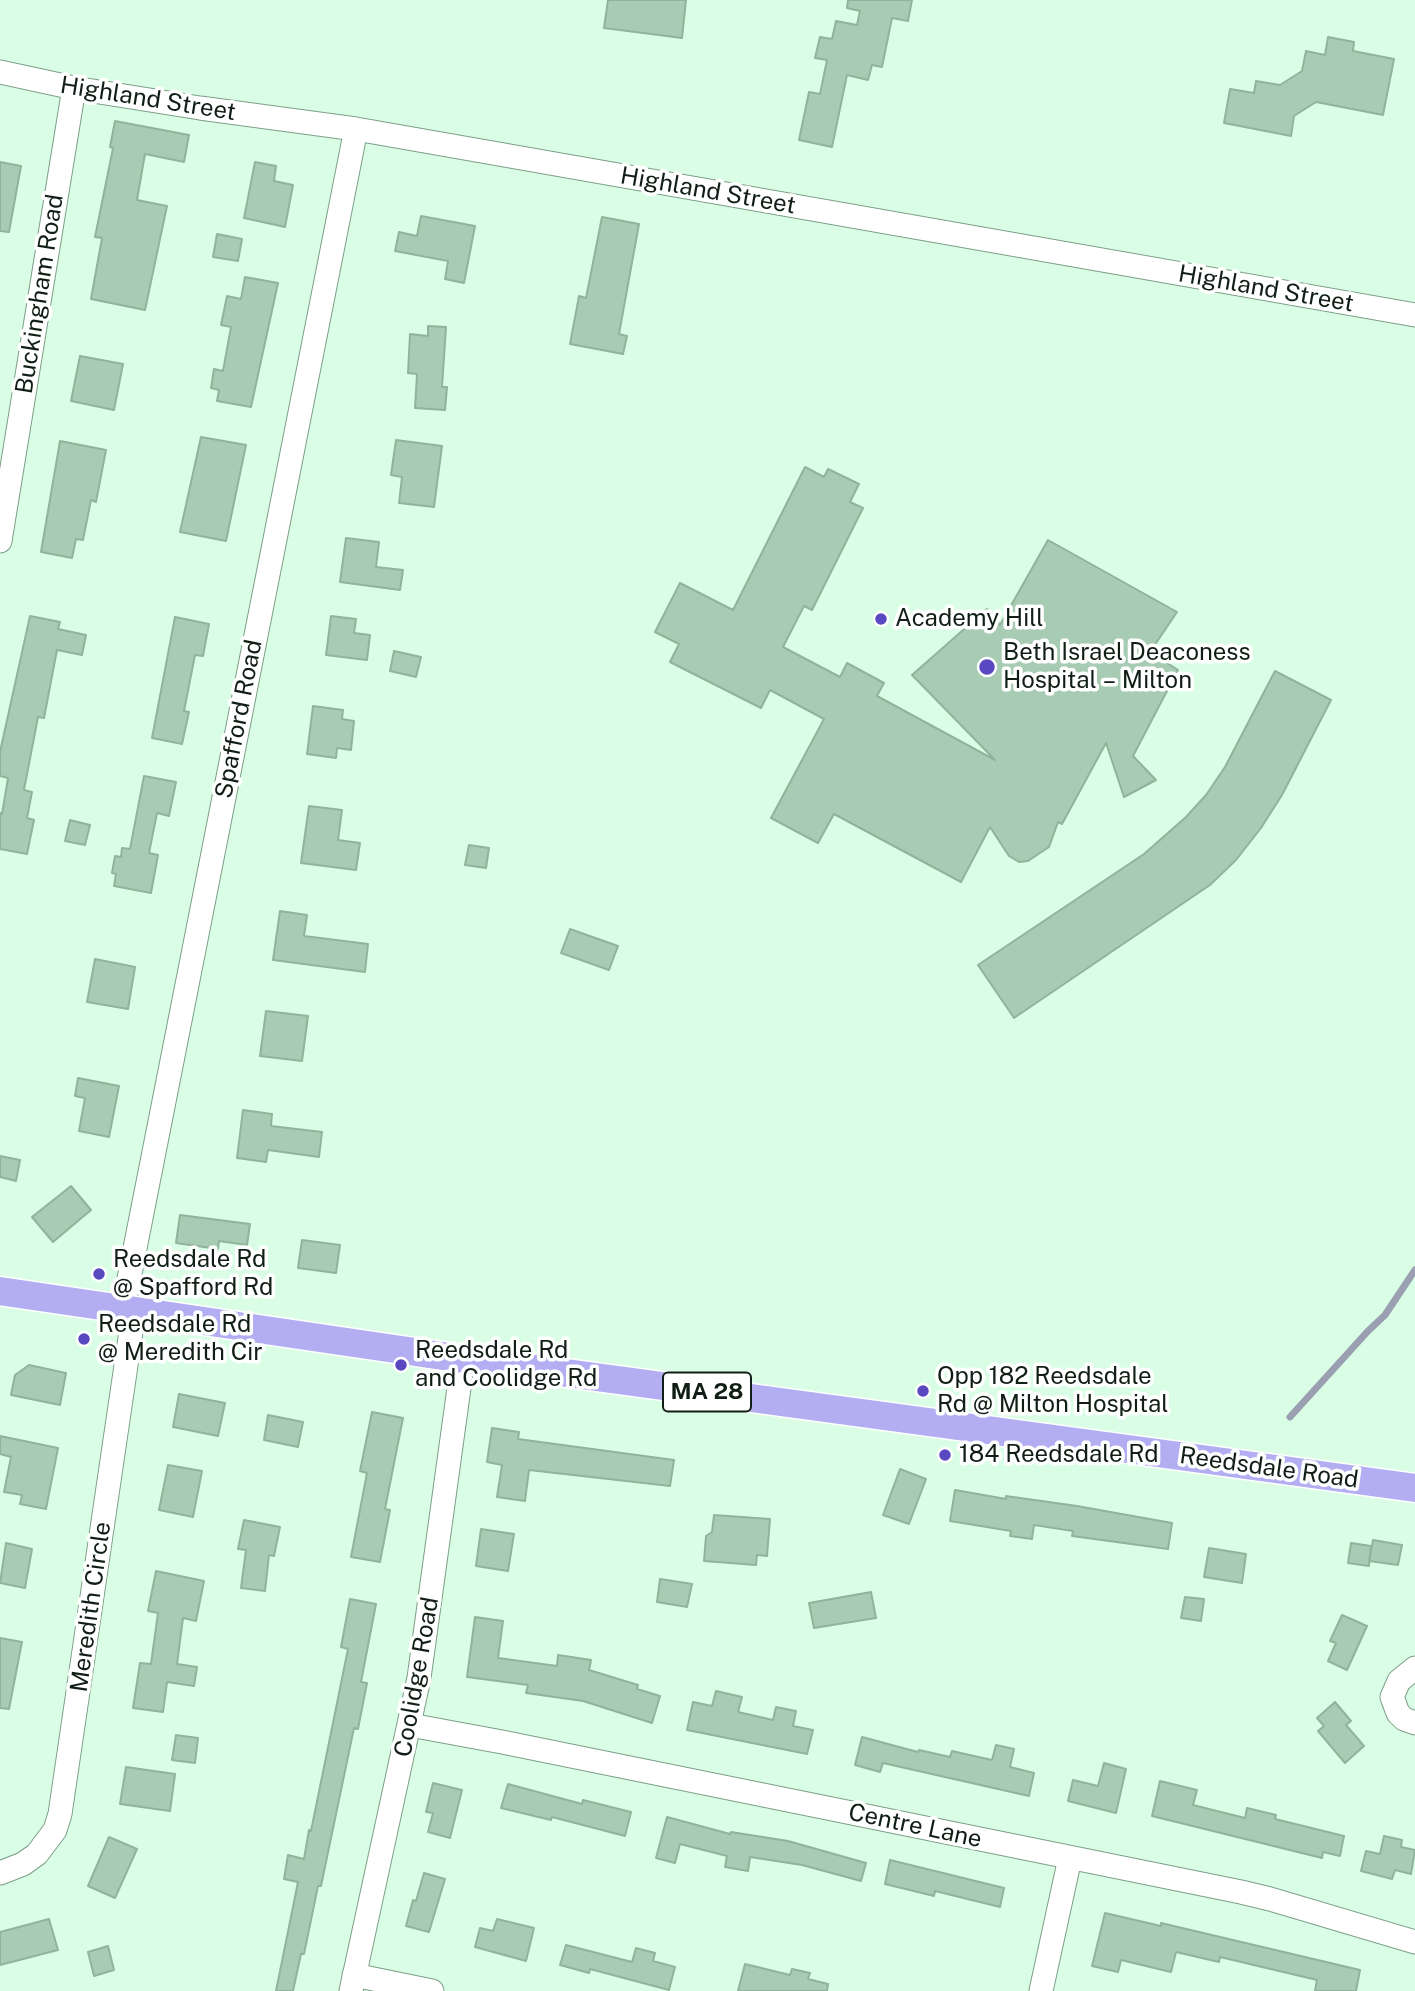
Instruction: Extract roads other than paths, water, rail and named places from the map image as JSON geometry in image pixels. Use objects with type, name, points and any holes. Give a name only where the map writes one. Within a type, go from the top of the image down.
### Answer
[{"type":"main road","name":"Reedsdale Road","points":[[0,1291],[463,1359],[1415,1488]]},
{"type":"street","name":"Highland Street","points":[[0,72],[74,88],[356,129],[1415,315]]},
{"type":"street","name":"Buckingham Road","points":[[0,541],[74,88]]},
{"type":"street","name":"Spafford Road","points":[[128,1310],[356,129]]},
{"type":"street","name":"Meredith Circle","points":[[0,1873],[23,1864],[37,1854],[51,1836],[60,1814],[128,1310]]},
{"type":"street","name":"Coolidge Road","points":[[352,1983],[410,1726],[426,1640],[463,1359]]},
{"type":"street","points":[[1415,1668],[1398,1681],[1392,1697],[1398,1713],[1409,1722],[1415,1723]]},
{"type":"street","name":"Centre Lane","points":[[410,1726],[502,1742],[1270,1899],[1415,1942]]},
{"type":"street","points":[[1041,1991],[1070,1858]]},
{"type":"street","points":[[352,1983],[432,1991]]},
{"type":"waterway","points":[[1290,1417],[1385,1315],[1415,1270]]},
{"type":"place","name":"Academy Hill","points":[[881,619]]},
{"type":"place","name":"Beth Israel Deaconess Hospital – Milton","points":[[987,667]]},
{"type":"place","name":"Reedsdale Rd @ Spafford Rd","points":[[99,1274]]},
{"type":"place","name":"Reedsdale Rd @ Meredith Cir","points":[[84,1339]]},
{"type":"place","name":"Reedsdale Rd and Coolidge Rd","points":[[401,1365]]},
{"type":"place","name":"Opp 182 Reedsdale Rd @ Milton Hospital","points":[[923,1391]]},
{"type":"place","name":"184 Reedsdale Rd","points":[[945,1455]]}]
